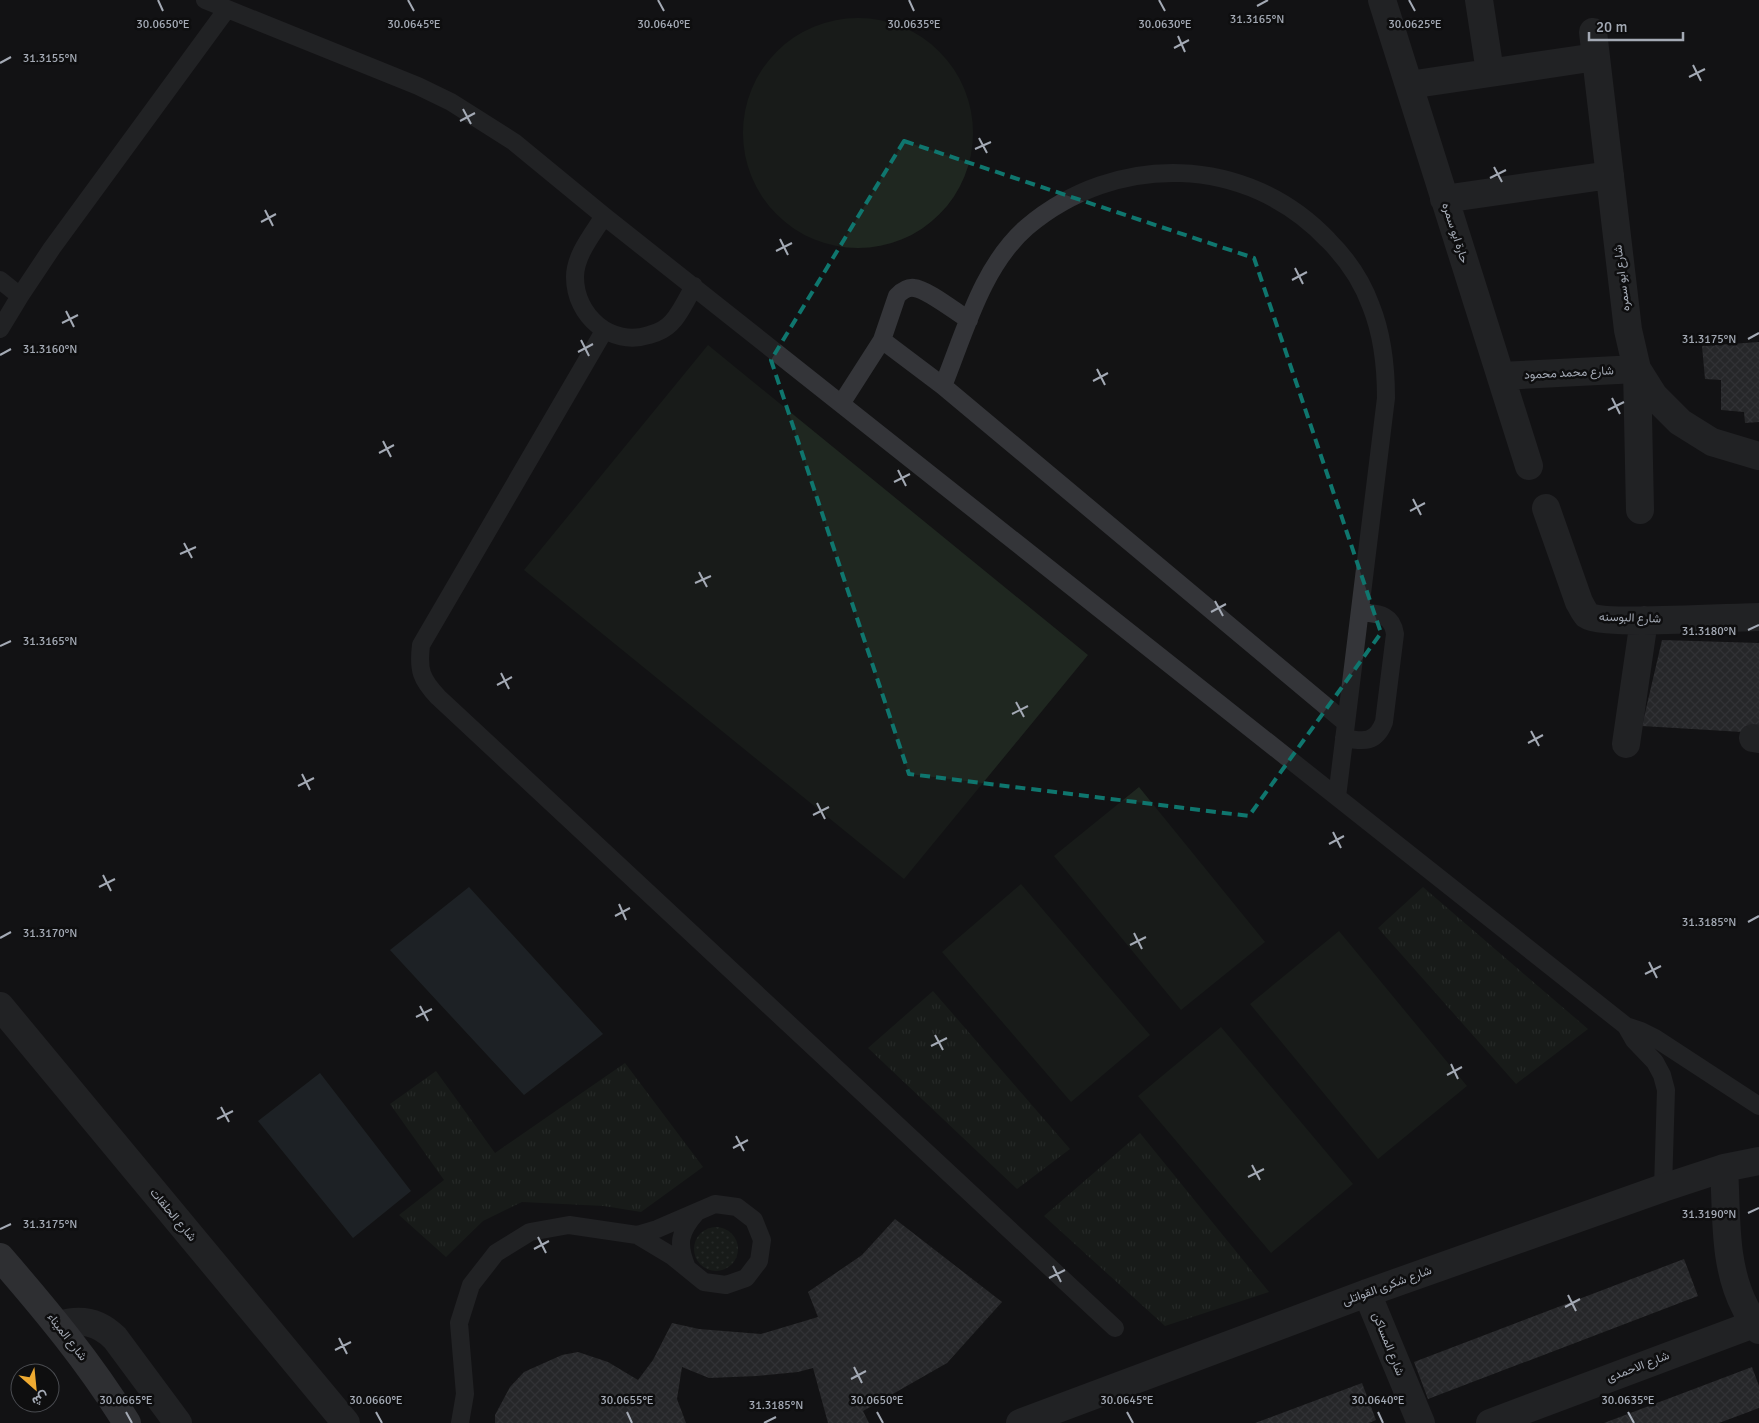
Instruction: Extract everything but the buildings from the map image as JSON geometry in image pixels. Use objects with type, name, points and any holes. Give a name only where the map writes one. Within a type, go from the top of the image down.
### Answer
[{"type":"main road","name":"شارع الميناء","points":[[0,1257],[59,1325],[82,1355],[127,1423]]},
{"type":"street","name":"حارة ابو سمره","points":[[1382,0],[1529,466]]},
{"type":"street","points":[[1409,85],[1490,72],[1479,0]]},
{"type":"street","name":"شارع ابو سمره","points":[[1490,72],[1595,44],[1628,330],[1638,369],[1654,396],[1680,422],[1712,442],[1759,456]]},
{"type":"street","points":[[1444,199],[1610,175]]},
{"type":"street","points":[[1638,369],[1640,510]]},
{"type":"street","name":"شارع محمد محمود","points":[[1501,376],[1638,369]]},
{"type":"street","name":"شارع البوسنه","points":[[1546,508],[1579,602],[1587,614],[1600,619],[1644,620],[1759,617]]},
{"type":"street","points":[[1626,744],[1644,620]]},
{"type":"street","name":"شارع الحلقات","points":[[0,1006],[346,1423]]},
{"type":"street","name":"شارع شكرى القواتلى","points":[[1020,1423],[1052,1418],[1367,1293],[1663,1188],[1724,1168],[1759,1161]]},
{"type":"street","points":[[1724,1168],[1730,1265],[1739,1296],[1757,1326]]},
{"type":"street","name":"شارع المساكن","points":[[1367,1293],[1421,1423]]},
{"type":"street","points":[[59,1325],[72,1321],[84,1321],[97,1324],[107,1330],[115,1338],[178,1423]]},
{"type":"street","name":"شارع الاحمدى","points":[[1490,1423],[1757,1326]]},
{"type":"lane","points":[[205,0],[418,86],[484,121],[514,142],[604,216],[1626,1026],[1655,1038],[1759,1106]]},
{"type":"lane","points":[[0,329],[58,240],[227,9]]},
{"type":"lane","points":[[943,386],[984,282],[1005,252],[1026,228],[1072,197],[1109,182],[1140,174],[1171,172],[1203,174],[1234,181],[1264,192],[1291,208],[1316,227],[1343,257],[1356,276],[1371,305],[1381,335],[1386,366],[1386,398],[1337,797]]},
{"type":"lane","points":[[604,216],[580,255],[575,276],[577,298],[588,317],[604,331],[621,337],[640,338],[657,332],[672,322],[694,286]]},
{"type":"lane","points":[[0,280],[20,296]]},
{"type":"lane","points":[[841,404],[882,340],[897,296],[903,291],[909,288],[922,290],[969,320]]},
{"type":"lane","points":[[604,331],[421,645],[419,664],[425,683],[460,718],[1115,1328]]},
{"type":"lane","points":[[882,340],[943,386],[1359,741],[1375,736],[1381,730],[1384,722],[1394,644],[1394,626],[1390,620],[1378,614],[1360,612]]},
{"type":"lane","points":[[1626,1026],[1643,1052],[1655,1062],[1662,1075],[1666,1090],[1663,1188]]},
{"type":"lane","points":[[460,1423],[465,1394],[459,1323],[471,1285],[496,1253],[530,1232],[569,1225],[637,1235],[687,1268],[704,1282],[726,1285],[746,1278],[759,1261],[762,1240],[754,1220],[737,1207],[715,1204],[657,1229],[637,1235]]},
{"type":"lane","points":[[687,1268],[682,1254],[681,1239],[686,1224],[696,1213]]},
{"type":"highlighted area","points":[[904,141],[1254,258],[1381,633],[1249,816],[909,774],[771,360]]},
{"type":"green space","points":[[847,18],[869,18],[891,23],[922,37],[947,60],[954,69],[968,100],[973,122],[971,155],[964,177],[954,197],[931,222],[922,229],[891,243],[869,248],[847,248],[825,243],[794,229],[769,206],[762,197],[748,166],[743,144],[743,122],[748,100],[762,69],[785,44],[794,37],[825,23]]},
{"type":"green space","points":[[708,345],[1088,655],[904,879],[524,570]]},
{"type":"green space","points":[[1139,787],[1265,942],[1181,1010],[1054,856]]},
{"type":"green space","points":[[1021,884],[1150,1035],[1071,1102],[942,952]]},
{"type":"green space","points":[[1423,887],[1588,1029],[1516,1084],[1378,928]]},
{"type":"green space","points":[[1339,931],[1467,1086],[1378,1159],[1250,1004]]},
{"type":"green space","points":[[933,991],[1070,1149],[1017,1189],[868,1048]]},
{"type":"green space","points":[[1221,1027],[1353,1184],[1271,1253],[1138,1096]]},
{"type":"green space","points":[[625,1063],[703,1167],[641,1212],[604,1206],[522,1202],[483,1221],[446,1257],[399,1215],[444,1180],[390,1104],[436,1071],[495,1153]]},
{"type":"green space","points":[[1140,1133],[1269,1292],[1165,1326],[1044,1216]]},
{"type":"green space","points":[[720,1227],[732,1233],[737,1240],[737,1258],[732,1265],[725,1270],[712,1271],[704,1268],[697,1261],[694,1245],[697,1237],[704,1230]]},
{"type":"shaded area","points":[[469,887],[603,1034],[524,1095],[390,950]]},
{"type":"shaded area","points":[[320,1073],[411,1191],[353,1238],[258,1121]]}]
